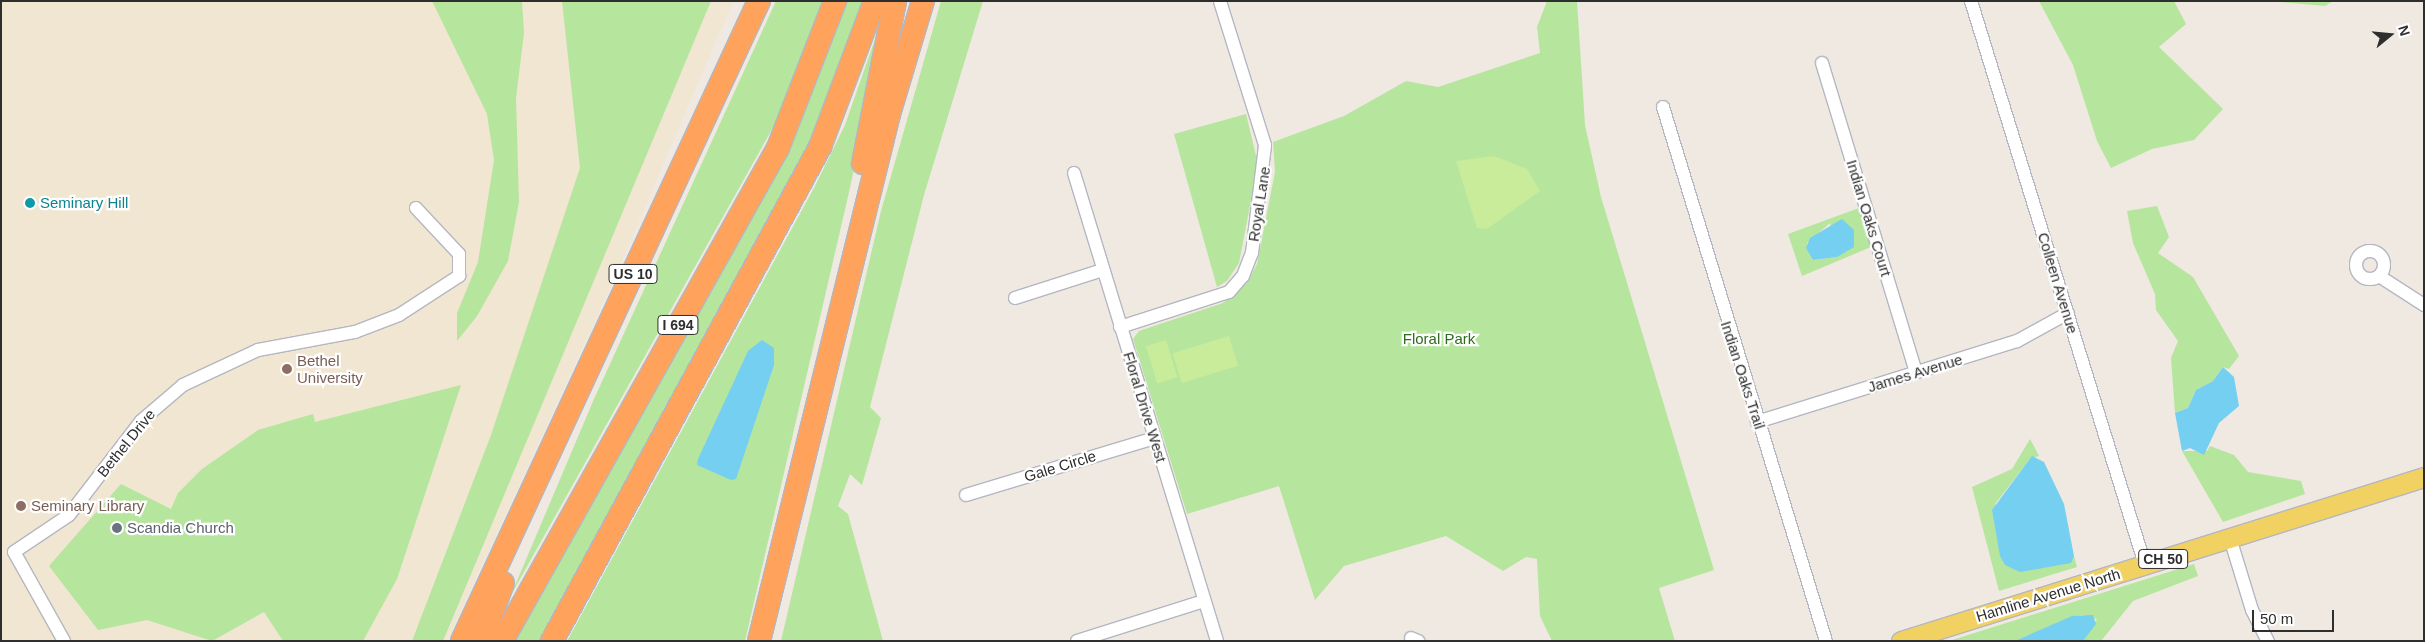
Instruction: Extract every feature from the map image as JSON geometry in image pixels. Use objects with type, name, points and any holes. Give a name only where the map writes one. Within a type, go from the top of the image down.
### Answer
[{"type":"highway","points":[[719,84],[748,1]]},
{"type":"highway","name":"US 10","points":[[481,641],[547,465],[719,84],[760,1]]},
{"type":"highway","name":"I 694","points":[[502,641],[778,148],[835,1]]},
{"type":"highway","name":"I 694","points":[[552,641],[820,147],[875,1]]},
{"type":"highway","points":[[808,446],[895,1]]},
{"type":"highway","points":[[759,641],[890,114],[923,1]]},
{"type":"highway","points":[[462,641],[547,465]]},
{"type":"main road","name":"Hamline Avenue North","points":[[1901,641],[2424,477]]},
{"type":"street","name":"Royal Lane","points":[[1120,327],[1229,292],[1243,276],[1252,253],[1264,145],[1220,1]]},
{"type":"street","name":"Colleen Avenue","points":[[1971,1],[2145,565]]},
{"type":"street","name":"Indian Oaks Court","points":[[1822,63],[1916,372]]},
{"type":"street","name":"Indian Oaks Trail","points":[[1663,108],[1757,422],[1826,641]]},
{"type":"street","name":"Floral Drive West","points":[[1074,173],[1216,641]]},
{"type":"street","name":"Bethel Drive","points":[[64,641],[14,552],[69,515],[141,421],[184,384],[258,350],[355,332],[399,315],[459,276],[459,254],[416,208]]},
{"type":"street","points":[[1015,298],[1103,270]]},
{"type":"street","points":[[2379,276],[2424,305]]},
{"type":"street","name":"James Avenue","points":[[1757,422],[2017,341],[2068,313]]},
{"type":"street","name":"Gale Circle","points":[[966,495],[1155,438]]},
{"type":"street","points":[[2230,538],[2252,610],[2268,641]]},
{"type":"street","points":[[1077,641],[1204,601]]},
{"type":"shaded area","name":"Bethel University","points":[[1,1],[733,1],[616,275],[447,641],[1,641]]},
{"type":"green space","points":[[432,1],[522,1],[524,33],[516,98],[519,202],[508,261],[477,316],[457,341],[457,313],[478,262],[494,160],[487,114]]},
{"type":"green space","points":[[562,1],[711,1],[443,641],[412,641],[491,435],[580,168]]},
{"type":"green space","points":[[776,1],[822,1],[776,122],[511,595],[594,399]]},
{"type":"green space","points":[[846,1],[865,1],[815,137],[727,306],[539,641],[515,641],[798,126]]},
{"type":"green space","points":[[941,1],[983,1],[924,195],[870,407],[881,418],[862,485],[850,474],[838,506],[848,514],[883,641],[781,641],[881,211]]},
{"type":"green space","name":"Floral Park","points":[[1547,1],[1577,1],[1585,125],[1601,197],[1714,570],[1659,588],[1675,641],[1552,641],[1540,616],[1537,559],[1526,557],[1503,571],[1446,536],[1344,566],[1315,600],[1279,486],[1187,514],[1133,339],[1139,331],[1223,303],[1247,283],[1257,264],[1275,172],[1273,142],[1344,116],[1406,81],[1438,87],[1540,53],[1537,27]]},
{"type":"green space","points":[[2039,1],[2174,1],[2186,24],[2159,47],[2223,109],[2194,140],[2152,149],[2111,168],[2097,141],[2073,65]]},
{"type":"green space","points":[[2270,1],[2333,1],[2325,6]]},
{"type":"green space","points":[[881,22],[886,23],[847,201],[745,641],[567,641],[814,188],[845,125]]},
{"type":"green space","points":[[1246,114],[1258,164],[1239,263],[1227,281],[1217,287],[1174,134]]},
{"type":"green space","points":[[1494,156],[1527,169],[1540,191],[1487,229],[1477,228],[1456,161]]},
{"type":"green space","points":[[2157,206],[2169,237],[2158,253],[2193,277],[2239,356],[2229,369],[2223,367],[2213,381],[2196,390],[2188,408],[2175,413],[2171,358],[2178,341],[2156,310],[2155,294],[2133,243],[2127,211]]},
{"type":"green space","points":[[1859,208],[1871,247],[1802,276],[1788,234]],"holes":[[[1830,223],[1837,257],[1813,260],[1807,243]]]},
{"type":"green space","points":[[1229,336],[1238,366],[1182,383],[1173,353]]},
{"type":"green space","points":[[1166,340],[1177,377],[1157,383],[1146,346]]},
{"type":"green space","points":[[461,385],[397,579],[363,641],[283,641],[264,612],[212,641],[147,620],[98,630],[49,566],[121,484],[171,509],[178,493],[202,469],[258,430],[313,414],[315,422]]},
{"type":"green space","points":[[2030,439],[2039,456],[2030,459],[1995,504],[2040,567],[2074,556],[2077,567],[1999,591],[1972,487],[2012,469]]},
{"type":"green space","points":[[2210,446],[2234,455],[2248,472],[2301,481],[2305,494],[2223,522],[2182,451],[2207,451]]},
{"type":"green space","points":[[2194,564],[2198,576],[2133,601],[2101,641],[2083,641],[2097,619],[2081,615],[2015,641],[1949,641]]},
{"type":"water","points":[[1842,219],[1854,230],[1854,247],[1837,257],[1813,260],[1806,248],[1810,238]]},
{"type":"water","points":[[762,340],[774,348],[774,365],[736,479],[731,480],[697,465],[698,459],[748,351]]},
{"type":"water","points":[[2223,367],[2234,377],[2239,406],[2219,423],[2204,455],[2190,448],[2182,451],[2175,413],[2188,408],[2196,390],[2213,381]]},
{"type":"water","points":[[2032,456],[2044,462],[2064,504],[2074,556],[2071,563],[2020,572],[2005,565],[2000,556],[1992,510]]},
{"type":"water","points":[[2093,615],[2096,624],[2083,641],[2015,641],[2072,616]]},
{"type":"place","name":"Seminary Hill","points":[[30,203]]},
{"type":"place","name":"Bethel University","points":[[287,369]]},
{"type":"place","name":"Seminary Library","points":[[21,506]]},
{"type":"place","name":"Scandia Church","points":[[117,528]]}]
